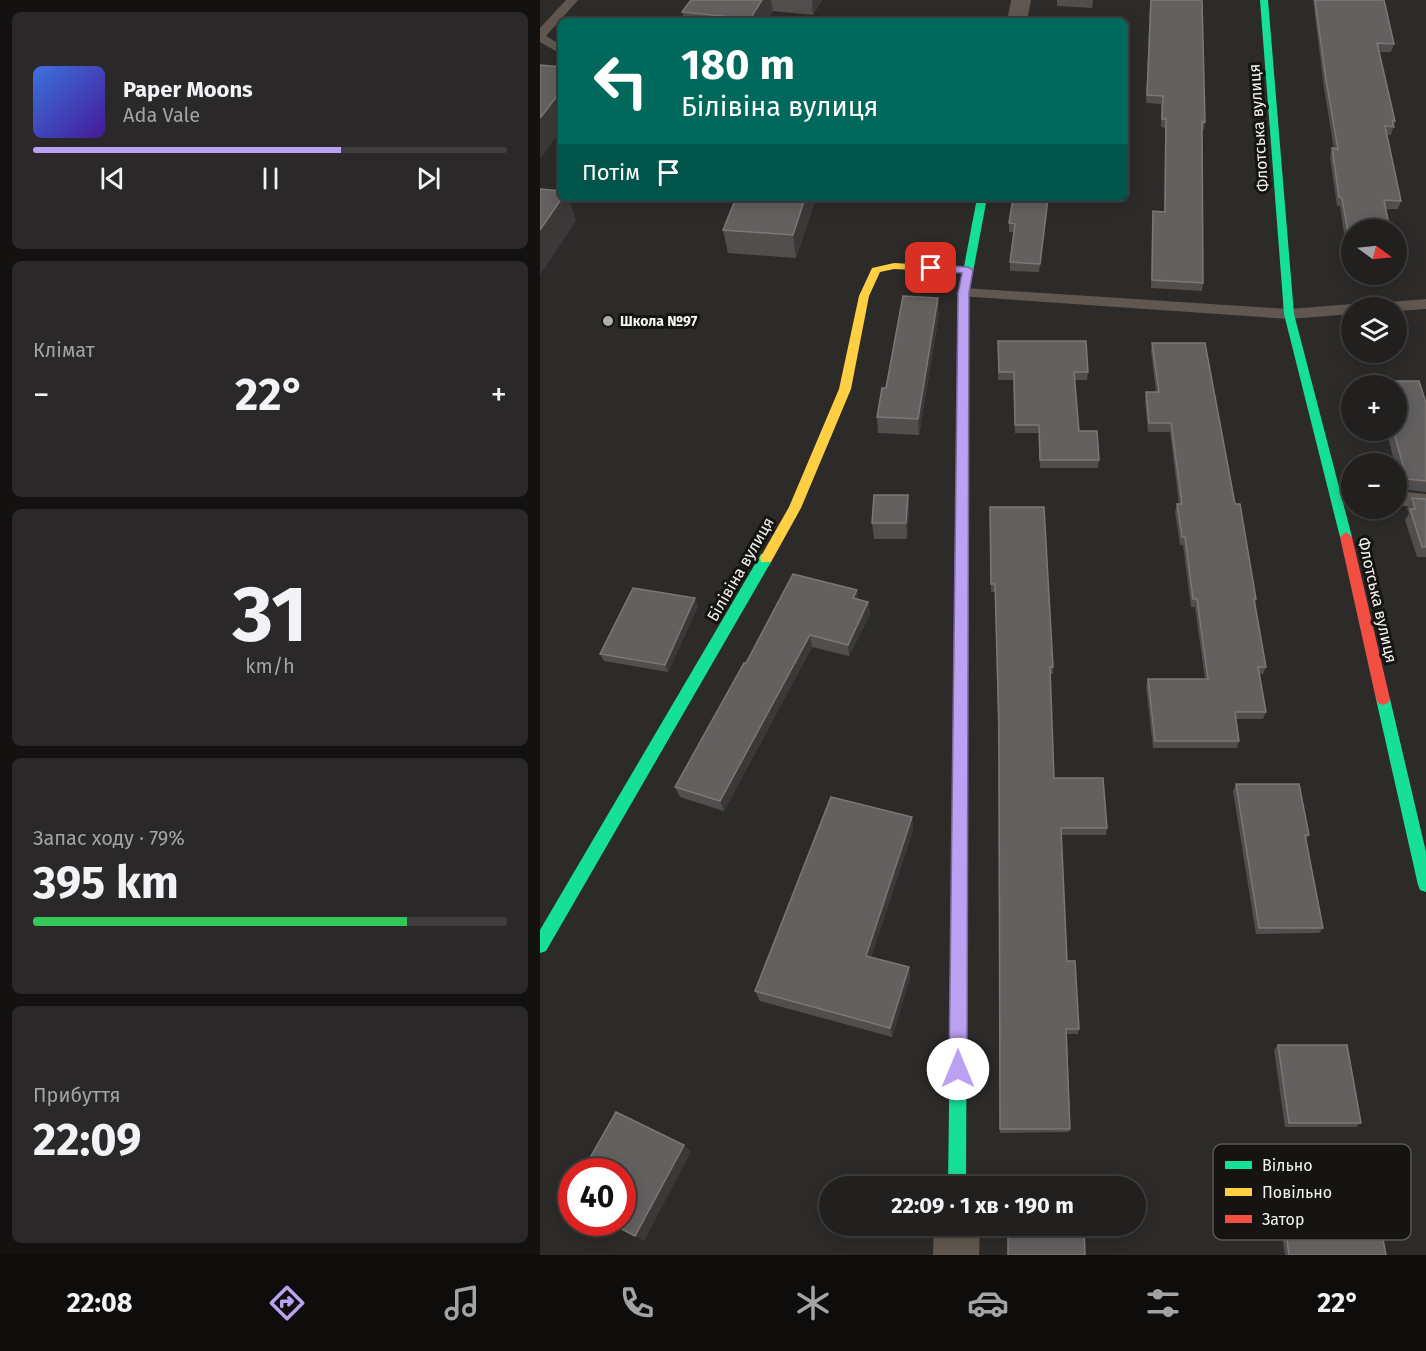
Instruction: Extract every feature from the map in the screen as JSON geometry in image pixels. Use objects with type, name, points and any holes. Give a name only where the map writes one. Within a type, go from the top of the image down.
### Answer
[{"type":"street","points":[[1018,18],[1021,0]]},
{"type":"street","name":"Флотська вулиця","points":[[1264,0],[1289,314],[1341,483]]},
{"type":"street","points":[[957,1176],[964,293],[981,201]]},
{"type":"street","name":"Білівіна вулиця","points":[[540,945],[795,508],[845,389],[864,296],[876,270],[894,266],[968,270]]},
{"type":"street","name":"Флотська вулиця","points":[[1349,519],[1426,885]]},
{"type":"street","points":[[956,1255],[957,1236]]},
{"type":"lane","points":[[558,48],[540,36],[572,0]]},
{"type":"lane","points":[[964,293],[1289,314],[1341,310]]},
{"type":"lane","points":[[1407,306],[1426,304]]},
{"type":"lane","points":[[1407,499],[1426,501]]},
{"type":"building","points":[[691,0],[762,0],[751,18],[682,12]]},
{"type":"building","points":[[1151,0],[1202,0],[1205,122],[1202,121],[1203,283],[1152,280],[1153,211],[1165,212],[1166,119],[1162,119],[1163,96],[1147,95]]},
{"type":"building","points":[[1315,0],[1384,0],[1394,44],[1377,43],[1395,121],[1392,120],[1394,127],[1385,126],[1401,201],[1384,200],[1388,219],[1346,219],[1342,198],[1339,197],[1332,148],[1338,149]]},
{"type":"building","points":[[540,65],[558,67],[558,95],[540,118]]},
{"type":"building","points":[[540,189],[558,191],[558,201],[560,201],[540,230]]},
{"type":"building","points":[[735,201],[804,201],[793,235],[723,230]]},
{"type":"building","points":[[1013,201],[1048,201],[1040,264],[1010,262],[1015,224],[1009,223]]},
{"type":"building","points":[[903,296],[938,298],[918,419],[877,417],[882,388],[886,388]]},
{"type":"building","points":[[998,341],[1086,341],[1088,372],[1074,372],[1079,431],[1097,431],[1099,460],[1040,460],[1039,425],[1015,425],[1014,372],[999,372]]},
{"type":"building","points":[[1152,343],[1205,343],[1235,504],[1240,504],[1266,667],[1258,667],[1266,712],[1235,712],[1239,741],[1155,741],[1148,679],[1208,679],[1197,599],[1193,599],[1185,537],[1182,537],[1177,504],[1182,504],[1171,423],[1149,423],[1146,392],[1159,392]]},
{"type":"building","points":[[1407,381],[1419,381],[1426,403],[1426,481],[1407,479],[1407,453],[1400,453],[1396,441],[1407,441]]},
{"type":"building","points":[[874,495],[908,495],[906,523],[872,523]]},
{"type":"building","points":[[1412,498],[1426,499],[1426,547],[1422,547],[1410,509],[1415,509]]},
{"type":"building","points":[[990,507],[1044,507],[1053,667],[1050,667],[1054,778],[1103,778],[1107,828],[1061,828],[1067,961],[1075,961],[1079,1029],[1066,1029],[1070,1129],[1000,1129],[999,727],[995,584],[991,584]]},
{"type":"building","points":[[793,574],[857,590],[853,598],[868,602],[848,645],[810,635],[720,801],[675,787],[746,663]]},
{"type":"building","points":[[633,588],[695,598],[665,665],[600,654]]},
{"type":"building","points":[[1236,784],[1299,784],[1309,835],[1305,835],[1323,928],[1259,928]]},
{"type":"building","points":[[831,797],[912,817],[866,956],[909,967],[890,1028],[755,991]]},
{"type":"building","points":[[1278,1045],[1347,1045],[1361,1123],[1289,1123]]},
{"type":"building","points":[[616,1112],[684,1145],[636,1234],[636,1158],[590,1158]]},
{"type":"building","points":[[1008,1236],[1084,1236],[1085,1255],[1008,1255]]},
{"type":"building","points":[[1287,1240],[1383,1240],[1386,1255],[1289,1255]]},
{"type":"traffic: fast","points":[[1264,0],[1289,314],[1346,537]]},
{"type":"traffic: fast","points":[[964,334],[964,293],[981,201]]},
{"type":"traffic: fast","points":[[540,945],[766,558]]},
{"type":"traffic: fast","points":[[1383,699],[1426,885]]},
{"type":"traffic: fast","points":[[957,1176],[961,724]]},
{"type":"traffic: slow","points":[[766,558],[795,508],[845,389],[864,296],[876,270],[894,266],[968,270]]},
{"type":"traffic: slow","points":[[961,724],[964,334]]},
{"type":"traffic: jam","points":[[1346,537],[1383,699]]},
{"type":"place","name":"Школа №97","points":[[608,321]]},
{"type":"route","points":[[931,268],[968,270],[964,293],[958,1069]]}]
